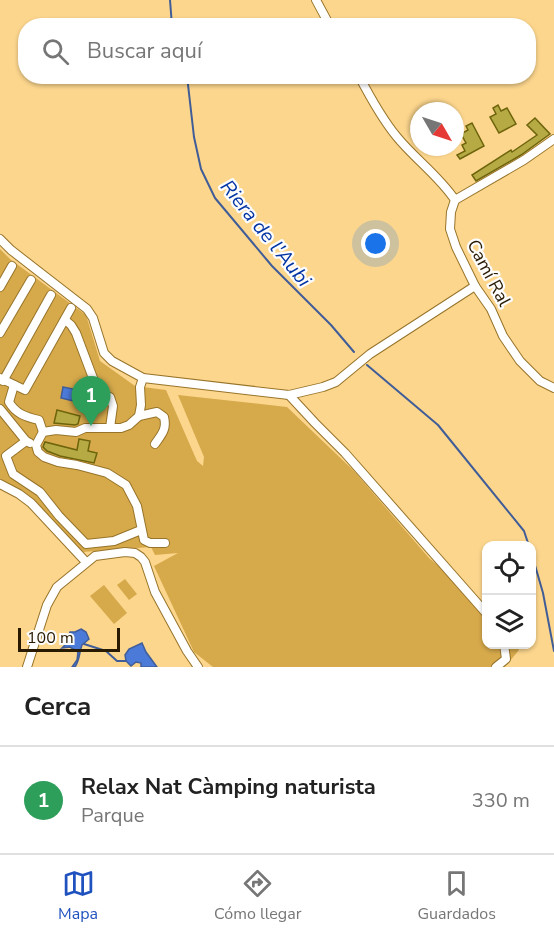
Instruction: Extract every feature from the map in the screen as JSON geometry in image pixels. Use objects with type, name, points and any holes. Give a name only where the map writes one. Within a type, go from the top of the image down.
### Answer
[{"type":"street","points":[[316,0],[326,18]]},
{"type":"street","points":[[363,84],[396,136],[442,184],[454,200],[524,160],[554,139]]},
{"type":"street","name":"Camí Ral","points":[[454,200],[450,229],[475,286],[491,309],[503,336],[519,361],[540,381],[554,388]]},
{"type":"street","points":[[0,239],[87,309],[93,318],[104,353],[112,361],[143,378],[289,395],[336,382],[370,354],[475,286]]},
{"type":"street","points":[[0,287],[12,266]]},
{"type":"street","points":[[0,333],[31,280]]},
{"type":"street","points":[[51,294],[2,380],[25,390],[71,309]]},
{"type":"street","points":[[64,320],[76,333],[99,394],[110,398],[113,406],[110,428]]},
{"type":"street","points":[[139,416],[140,387],[143,378]]},
{"type":"street","points":[[14,385],[9,402],[13,409],[24,416],[39,420],[43,432],[36,445],[38,452],[44,458],[107,474],[126,485],[137,506],[144,540],[150,543],[165,543]]},
{"type":"street","points":[[289,395],[352,461],[482,609]]},
{"type":"street","points":[[0,409],[26,441],[36,445]]},
{"type":"street","points":[[43,432],[56,430],[76,432],[85,428],[122,428],[139,416],[157,412],[164,417],[166,425],[155,444]]},
{"type":"street","points":[[26,441],[3,454],[13,474],[40,492],[86,544],[114,541],[141,530]]},
{"type":"street","points":[[0,465],[10,467]]},
{"type":"street","points":[[0,484],[32,503],[86,562]]},
{"type":"street","points":[[27,667],[47,605],[57,587],[95,556],[125,552],[135,553],[145,562],[155,592],[198,667]]},
{"type":"street","points":[[496,667],[506,659],[505,649]]},
{"type":"shaded area","points":[[0,249],[10,259],[86,315],[100,361],[135,386],[166,390],[197,461],[203,466],[204,457],[178,395],[287,407],[354,471],[429,558],[482,602],[482,649],[519,650],[505,667],[213,667],[194,652],[154,566],[178,553],[155,555],[151,547],[82,552],[35,501],[0,479]]},
{"type":"shaded area","points":[[125,579],[137,594],[129,600],[117,585]]},
{"type":"shaded area","points":[[104,585],[127,613],[114,624],[90,596]]},
{"type":"water","points":[[63,387],[93,393],[90,405],[61,398]]},
{"type":"water","points":[[81,629],[86,632],[89,639],[82,645],[77,664],[72,667],[77,660],[78,652],[70,647],[62,648],[70,632]]},
{"type":"water","points":[[142,643],[157,667],[141,667],[141,663],[136,662],[131,666],[126,661],[125,655],[129,649]]},
{"type":"building","points":[[498,105],[501,111],[507,108],[516,124],[499,133],[490,117],[496,114],[493,108]]},
{"type":"building","points":[[535,118],[550,134],[521,155],[476,181],[472,175],[537,135],[527,125]]},
{"type":"building","points":[[472,123],[484,146],[460,159],[458,156],[464,156],[465,151],[464,132],[468,130],[466,126]]},
{"type":"building","points":[[57,410],[80,416],[78,424],[54,423]]},
{"type":"building","points":[[79,439],[90,441],[88,451],[97,453],[94,463],[60,456],[43,447],[45,442],[77,450]]},
{"type":"waterway","name":"Riera de l'Aubi","points":[[170,0],[171,18]]},
{"type":"waterway","name":"Riera de l'Aubi","points":[[188,84],[194,137],[201,169],[215,198],[272,266],[331,325],[354,352]]},
{"type":"waterway","name":"Riera de l'Aubi","points":[[367,365],[438,425],[524,531],[527,541]]},
{"type":"waterway","name":"Riera de l'Aubi","points":[[536,569],[554,651]]},
{"type":"waterway","points":[[84,644],[106,651],[117,661],[126,661]]},
{"type":"place","name":"Relax Nat Càmping naturista","points":[[91,426]]}]
